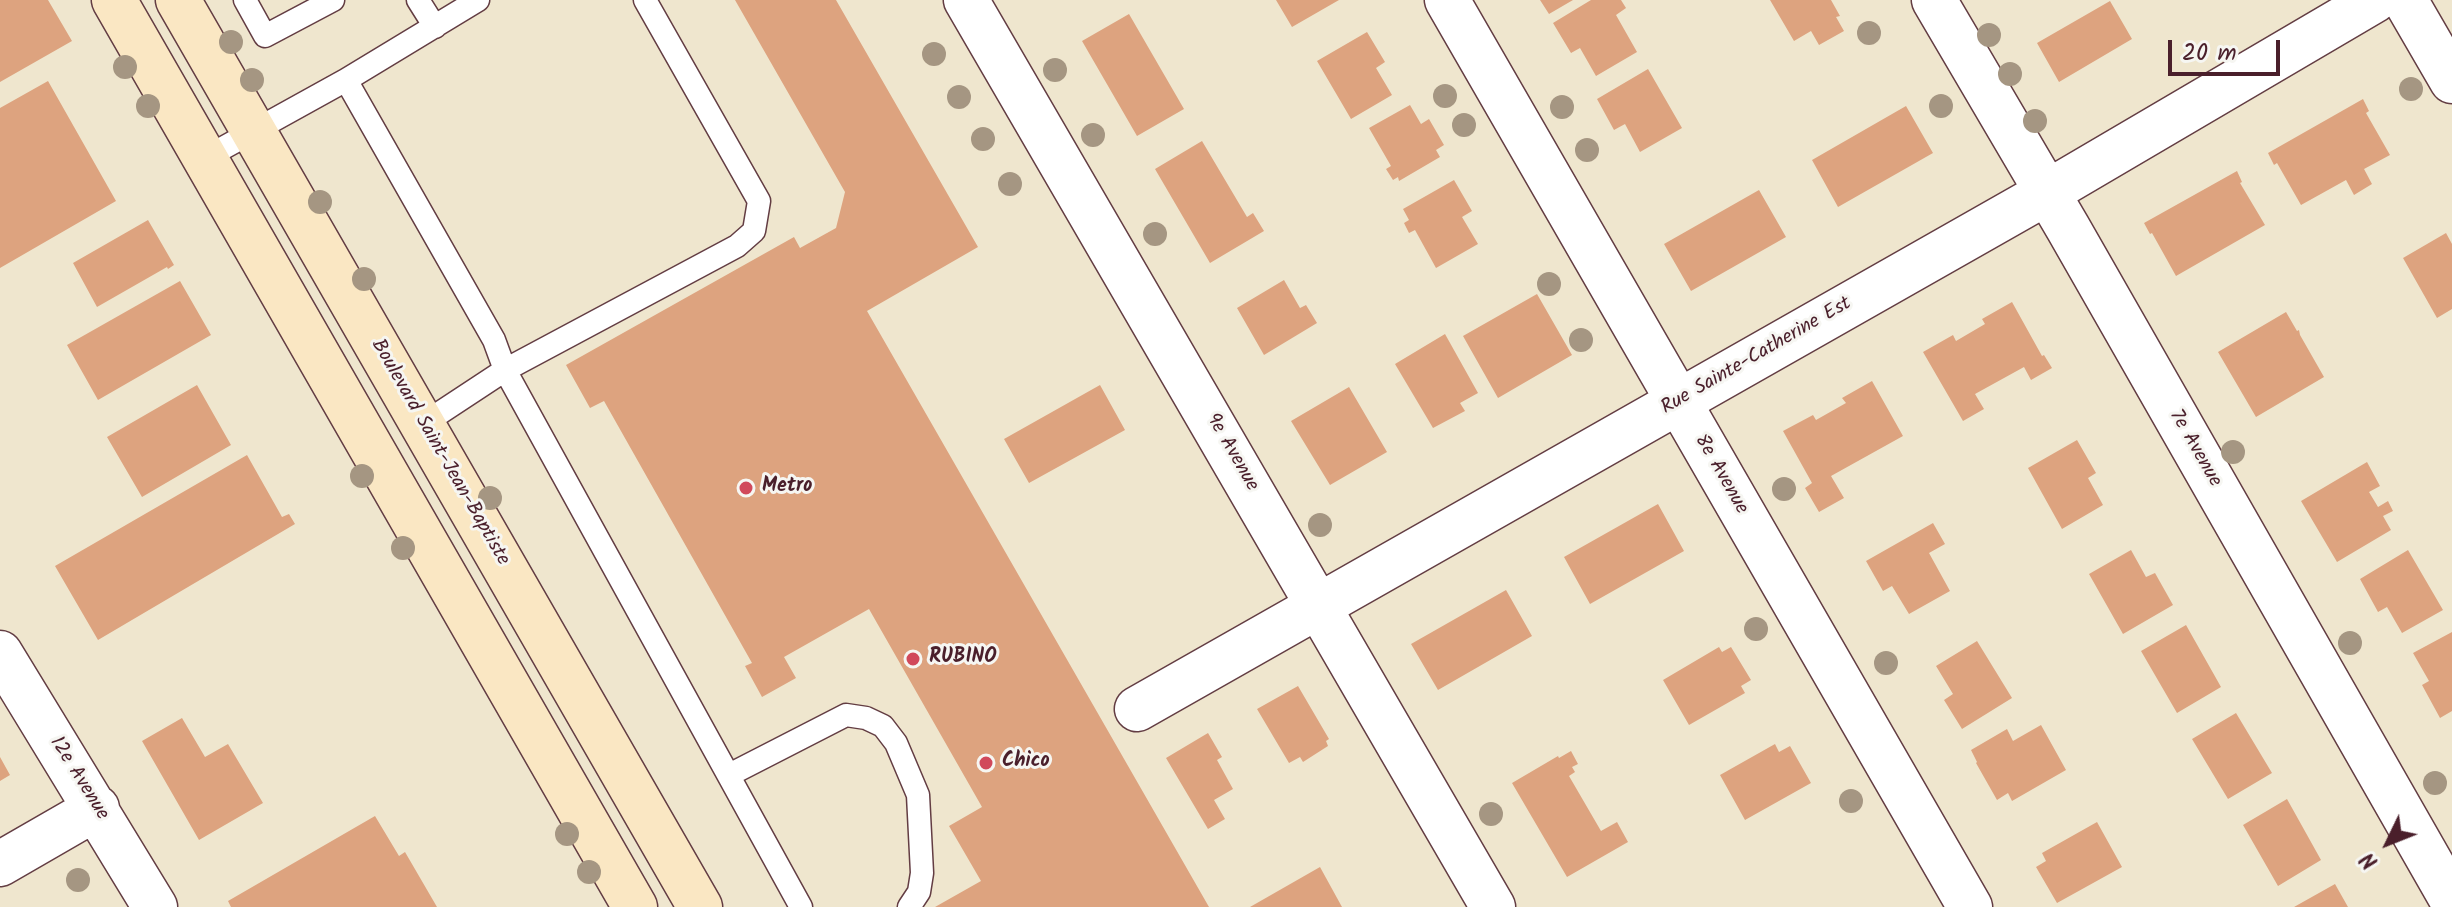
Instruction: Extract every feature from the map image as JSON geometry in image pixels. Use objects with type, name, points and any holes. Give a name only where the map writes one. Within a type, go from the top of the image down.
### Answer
[{"type":"main road","points":[[114,0],[635,907]]},
{"type":"main road","name":"Boulevard Saint-Jean-Baptiste","points":[[178,0],[700,907]]},
{"type":"main road","points":[[375,454],[423,424]]},
{"type":"street","name":"9e Avenue","points":[[966,0],[1493,907]]},
{"type":"street","name":"8e Avenue","points":[[1447,0],[1970,907]]},
{"type":"street","name":"7e Avenue","points":[[1934,0],[2048,192],[2452,900]]},
{"type":"street","name":"Rue Sainte-Catherine Est","points":[[1137,709],[2048,192],[2375,0]]},
{"type":"street","points":[[2405,0],[2452,81]]},
{"type":"street","name":"12e Avenue","points":[[0,653],[155,907]]},
{"type":"street","points":[[0,864],[97,808]]},
{"type":"lane","points":[[245,0],[265,36],[333,0]]},
{"type":"lane","points":[[418,0],[435,27]]},
{"type":"lane","points":[[423,424],[505,370],[737,246],[754,231],[759,201],[645,0]]},
{"type":"lane","points":[[205,158],[346,80],[474,1]]},
{"type":"lane","points":[[346,80],[494,340],[505,370],[801,907]]},
{"type":"lane","points":[[729,775],[846,715],[866,718],[883,726],[896,743],[918,795],[922,873],[919,892],[909,907]]},
{"type":"building","points":[[0,0],[48,0],[72,41],[0,82]]},
{"type":"building","points":[[735,0],[836,0],[978,247],[867,311],[1209,907],[935,907],[981,881],[949,826],[982,807],[869,609],[784,657],[796,678],[762,697],[745,666],[752,663],[604,401],[590,408],[566,365],[794,237],[800,248],[836,228],[845,192]]},
{"type":"building","points":[[1276,0],[1339,0],[1292,27]]},
{"type":"building","points":[[1540,0],[1573,0],[1549,14]]},
{"type":"building","points":[[1591,0],[1621,0],[1626,8],[1616,15],[1637,52],[1596,76],[1580,48],[1571,53],[1553,23]]},
{"type":"building","points":[[1770,0],[1831,0],[1844,31],[1819,45],[1811,31],[1794,41]]},
{"type":"building","points":[[2110,1],[2132,39],[2059,82],[2037,43]]},
{"type":"building","points":[[1129,14],[1184,109],[1137,136],[1082,41]]},
{"type":"building","points":[[1367,32],[1385,62],[1376,68],[1392,95],[1351,119],[1317,61]]},
{"type":"building","points":[[1648,69],[1682,128],[1640,152],[1625,124],[1614,130],[1597,99]]},
{"type":"building","points":[[48,81],[116,201],[0,268],[0,108]]},
{"type":"building","points":[[2363,99],[2369,111],[2366,113],[2390,155],[2364,169],[2372,184],[2354,195],[2346,180],[2301,205],[2268,153]]},
{"type":"building","points":[[1410,105],[1421,124],[1429,119],[1444,145],[1436,150],[1440,157],[1399,181],[1398,177],[1393,180],[1386,169],[1391,166],[1369,128]]},
{"type":"building","points":[[1906,106],[1933,153],[1838,207],[1812,160]]},
{"type":"building","points":[[1202,141],[1247,217],[1253,213],[1264,231],[1210,263],[1155,169]]},
{"type":"building","points":[[2237,171],[2240,183],[2265,225],[2176,276],[2144,223]]},
{"type":"building","points":[[1454,180],[1472,211],[1462,217],[1478,244],[1436,268],[1415,230],[1409,233],[1404,223],[1409,220],[1403,209]]},
{"type":"building","points":[[1759,190],[1786,237],[1691,291],[1664,244]]},
{"type":"building","points":[[148,220],[174,265],[97,307],[73,263]]},
{"type":"building","points":[[2446,233],[2452,244],[2452,309],[2437,318],[2403,258]]},
{"type":"building","points":[[1284,280],[1300,308],[1306,305],[1317,323],[1264,355],[1237,308]]},
{"type":"building","points":[[180,281],[211,335],[98,400],[67,345]]},
{"type":"building","points":[[1537,294],[1572,355],[1498,398],[1463,336]]},
{"type":"building","points":[[2012,302],[2052,368],[2031,380],[2024,367],[1975,394],[1984,409],[1963,421],[1923,352],[1953,335],[1956,341],[1985,324],[1982,319]]},
{"type":"building","points":[[2286,312],[2324,377],[2256,417],[2218,352]]},
{"type":"building","points":[[1445,334],[1478,393],[1460,403],[1465,411],[1433,428],[1395,364]]},
{"type":"building","points":[[1872,381],[1903,436],[1831,476],[1844,498],[1819,512],[1805,488],[1812,483],[1783,431],[1813,415],[1816,420],[1846,403],[1842,398]]},
{"type":"building","points":[[197,385],[231,445],[142,497],[107,437]]},
{"type":"building","points":[[1100,385],[1125,430],[1029,483],[1004,439]]},
{"type":"building","points":[[1349,387],[1387,452],[1330,485],[1291,421]]},
{"type":"building","points":[[2077,440],[2096,473],[2088,478],[2103,505],[2062,529],[2028,468]]},
{"type":"building","points":[[247,455],[282,517],[289,514],[295,524],[98,640],[55,566]]},
{"type":"building","points":[[2367,462],[2380,486],[2369,492],[2378,507],[2388,501],[2393,511],[2383,516],[2391,530],[2337,562],[2301,501]]},
{"type":"building","points":[[1658,504],[1684,551],[1590,604],[1564,557]]},
{"type":"building","points":[[1933,523],[1945,544],[1929,553],[1950,591],[1909,614],[1892,586],[1883,591],[1866,561]]},
{"type":"building","points":[[2131,550],[2146,577],[2155,573],[2173,605],[2123,634],[2089,574]]},
{"type":"building","points":[[2408,550],[2443,610],[2402,633],[2387,607],[2378,612],[2360,579]]},
{"type":"building","points":[[1506,590],[1532,636],[1438,690],[1411,644]]},
{"type":"building","points":[[2186,625],[2221,687],[2177,713],[2141,651]]},
{"type":"building","points":[[2452,632],[2452,711],[2440,718],[2422,685],[2429,681],[2413,653]]},
{"type":"building","points":[[1977,641],[2012,698],[1962,729],[1944,700],[1953,694],[1936,666]]},
{"type":"building","points":[[1719,647],[1722,652],[1731,647],[1751,680],[1741,686],[1745,693],[1689,725],[1663,680]]},
{"type":"building","points":[[1298,686],[1329,739],[1326,741],[1328,746],[1303,762],[1300,757],[1289,763],[1257,709]]},
{"type":"building","points":[[2236,713],[2272,773],[2228,799],[2192,739]]},
{"type":"building","points":[[182,718],[205,757],[228,744],[263,803],[199,840],[142,741]]},
{"type":"building","points":[[2041,725],[2066,770],[2012,801],[2008,793],[1997,800],[1971,750],[2007,729],[2013,741]]},
{"type":"building","points":[[1208,733],[1222,757],[1217,760],[1233,789],[1214,800],[1225,819],[1208,829],[1166,758]]},
{"type":"building","points":[[1775,744],[1779,752],[1790,746],[1811,783],[1745,820],[1720,775]]},
{"type":"building","points":[[1571,751],[1578,764],[1572,767],[1575,772],[1569,776],[1601,831],[1617,822],[1628,842],[1567,877],[1512,783]]},
{"type":"building","points":[[0,757],[10,775],[0,781]]},
{"type":"building","points":[[2287,799],[2321,860],[2278,886],[2243,825]]},
{"type":"building","points":[[375,816],[399,856],[405,852],[437,907],[231,907],[228,901]]},
{"type":"building","points":[[2097,822],[2122,867],[2057,903],[2036,867],[2046,861],[2042,853]]},
{"type":"building","points":[[1320,867],[1342,907],[1250,907]]},
{"type":"building","points":[[2335,884],[2348,907],[2294,907]]},
{"type":"place","name":"Metro","points":[[746,488]]},
{"type":"place","name":"RUBINO","points":[[913,659]]},
{"type":"place","name":"Chico","points":[[986,763]]}]
